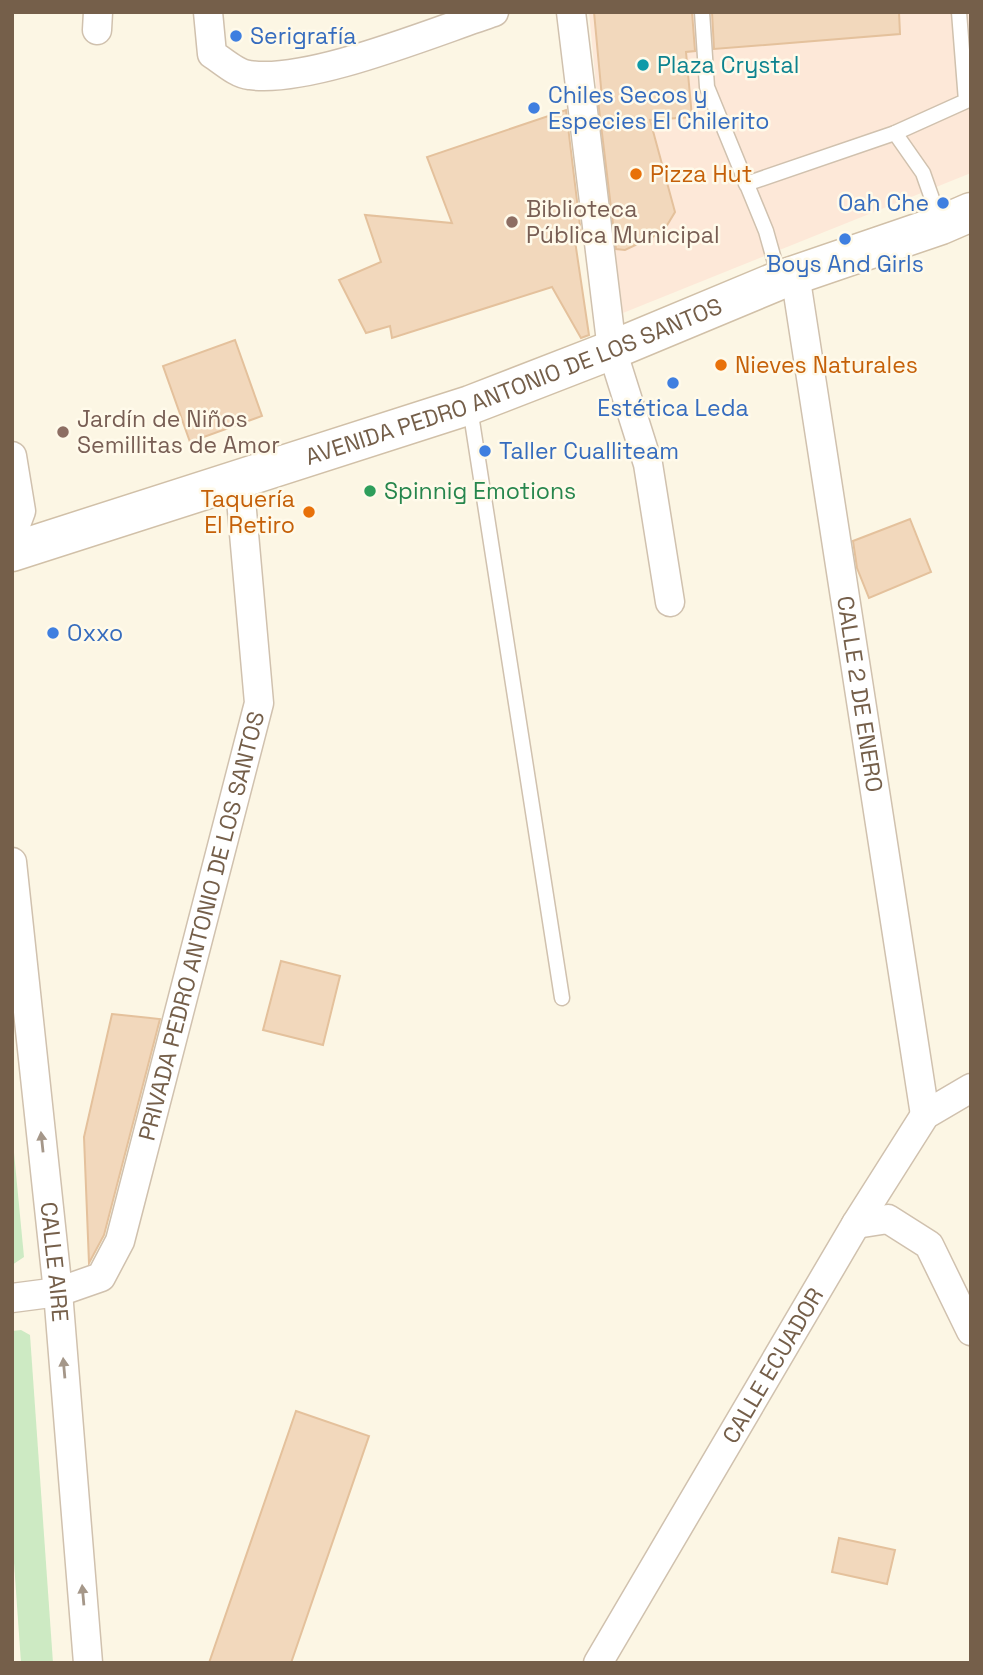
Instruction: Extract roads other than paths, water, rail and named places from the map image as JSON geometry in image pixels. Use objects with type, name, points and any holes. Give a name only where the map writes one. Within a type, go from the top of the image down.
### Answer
[{"type":"street","points":[[208,12],[212,54],[247,75],[281,76],[332,65],[494,12]]},
{"type":"street","points":[[571,12],[612,350],[648,464],[670,602]]},
{"type":"street","name":"AVENIDA PEDRO ANTONIO DE LOS SANTOS","points":[[12,552],[470,405],[612,350],[787,277],[956,218]]},
{"type":"street","name":"CALLE 2 DE ENERO","points":[[787,277],[925,1115]]},
{"type":"street","points":[[12,456],[21,511],[12,535]]},
{"type":"street","name":"PRIVADA PEDRO ANTONIO DE LOS SANTOS","points":[[12,1298],[58,1292],[101,1277],[120,1241],[259,703],[239,477]]},
{"type":"street","name":"CALLE AIRE","points":[[12,862],[58,1292],[88,1663]]},
{"type":"street","name":"CALLE ECUADOR","points":[[598,1663],[856,1224],[925,1115],[971,1088]]},
{"type":"street","points":[[856,1224],[888,1219],[929,1245],[971,1331]]},
{"type":"lane","points":[[702,12],[707,87],[787,277]]},
{"type":"lane","points":[[746,184],[895,132],[966,101],[959,12]]},
{"type":"lane","points":[[895,132],[956,218]]},
{"type":"lane","points":[[470,405],[562,999]]},
{"type":"place","name":"Serigrafía","points":[[236,36]]},
{"type":"place","name":"Plaza Crystal","points":[[643,65]]},
{"type":"place","name":"Chiles Secos y Especies El Chilerito","points":[[534,108]]},
{"type":"place","name":"Pizza Hut","points":[[636,174]]},
{"type":"place","name":"Oah Che","points":[[943,203]]},
{"type":"place","name":"Biblioteca Pública Municipal","points":[[512,222]]},
{"type":"place","name":"Boys And Girls","points":[[845,239]]},
{"type":"place","name":"Nieves Naturales","points":[[721,365]]},
{"type":"place","name":"Estética Leda","points":[[673,383]]},
{"type":"place","name":"Jardín de Niños Semillitas de Amor","points":[[63,432]]},
{"type":"place","name":"Taller Cualliteam","points":[[485,451]]},
{"type":"place","name":"Spinnig Emotions","points":[[370,491]]},
{"type":"place","name":"Taquería El Retiro","points":[[309,512]]},
{"type":"place","name":"Oxxo","points":[[53,633]]}]
